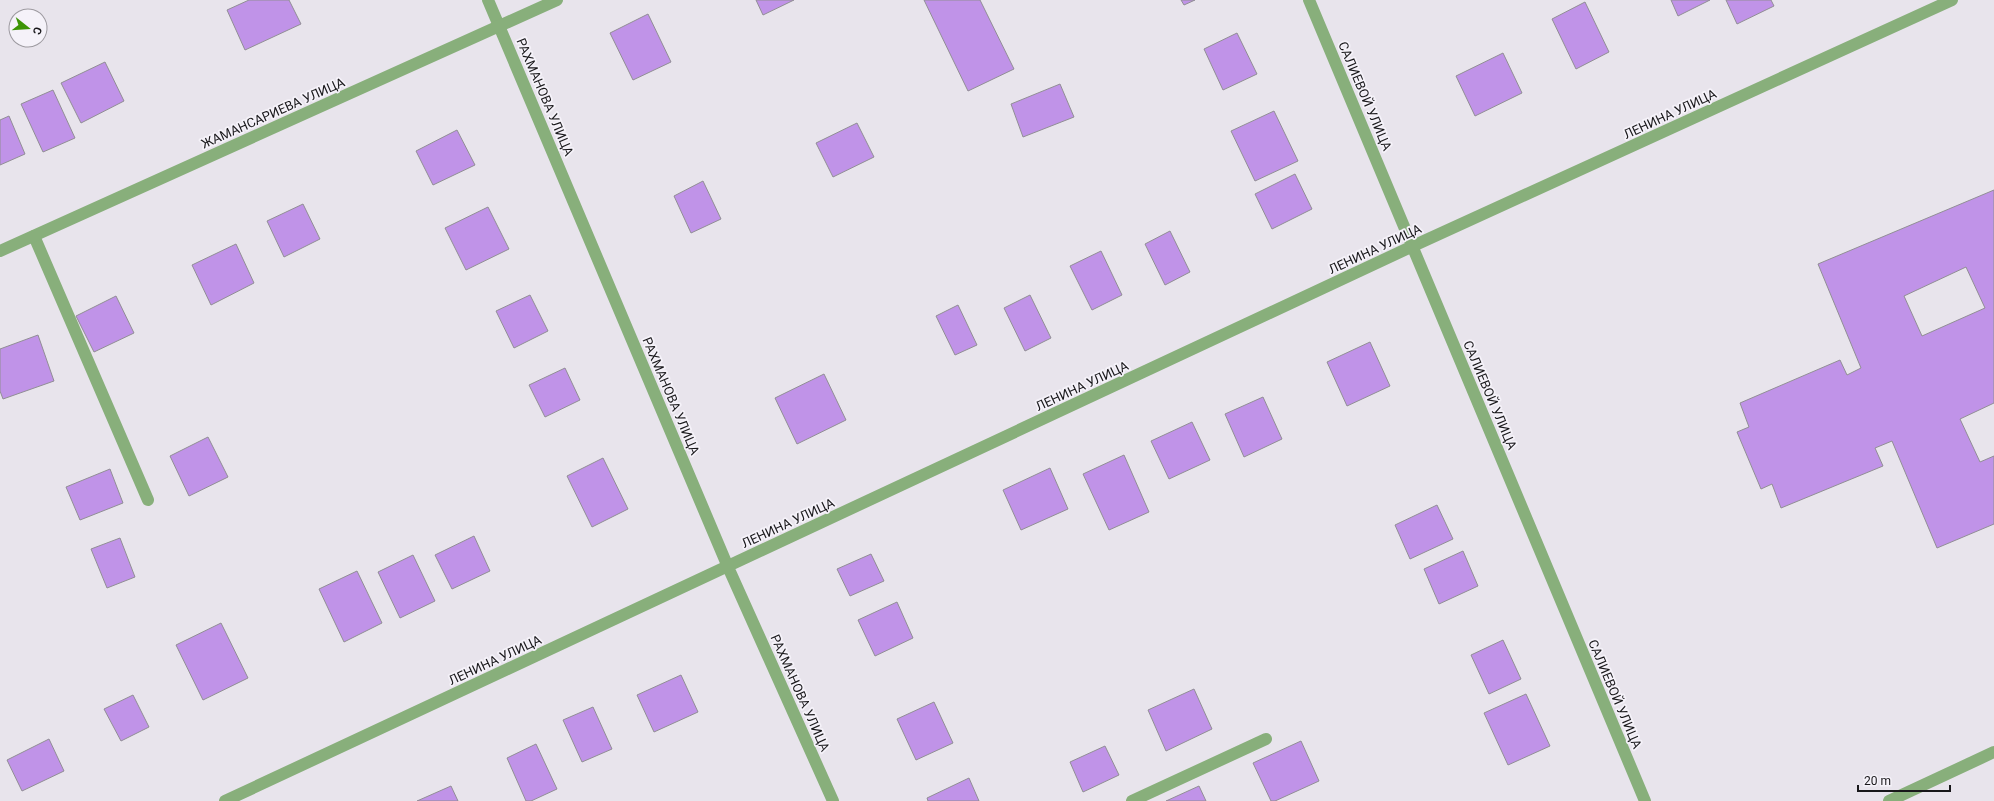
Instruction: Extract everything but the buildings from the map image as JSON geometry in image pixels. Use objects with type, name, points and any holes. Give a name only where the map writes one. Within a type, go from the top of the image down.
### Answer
[{"type":"street","name":"РАХМАНОВА УЛИЦА","points":[[488,0],[728,567],[833,801]]},
{"type":"street","name":"ЖАМАНСАРИЕВА УЛИЦА","points":[[0,251],[557,0]]},
{"type":"street","name":"САЛИЕВОЙ УЛИЦА","points":[[1309,0],[1645,801]]},
{"type":"street","name":"ЛЕНИНА УЛИЦА","points":[[225,801],[1413,246],[1952,0]]},
{"type":"street","points":[[34,236],[148,500]]},
{"type":"street","points":[[1132,801],[1266,739]]},
{"type":"street","points":[[1889,801],[1994,752]]}]
